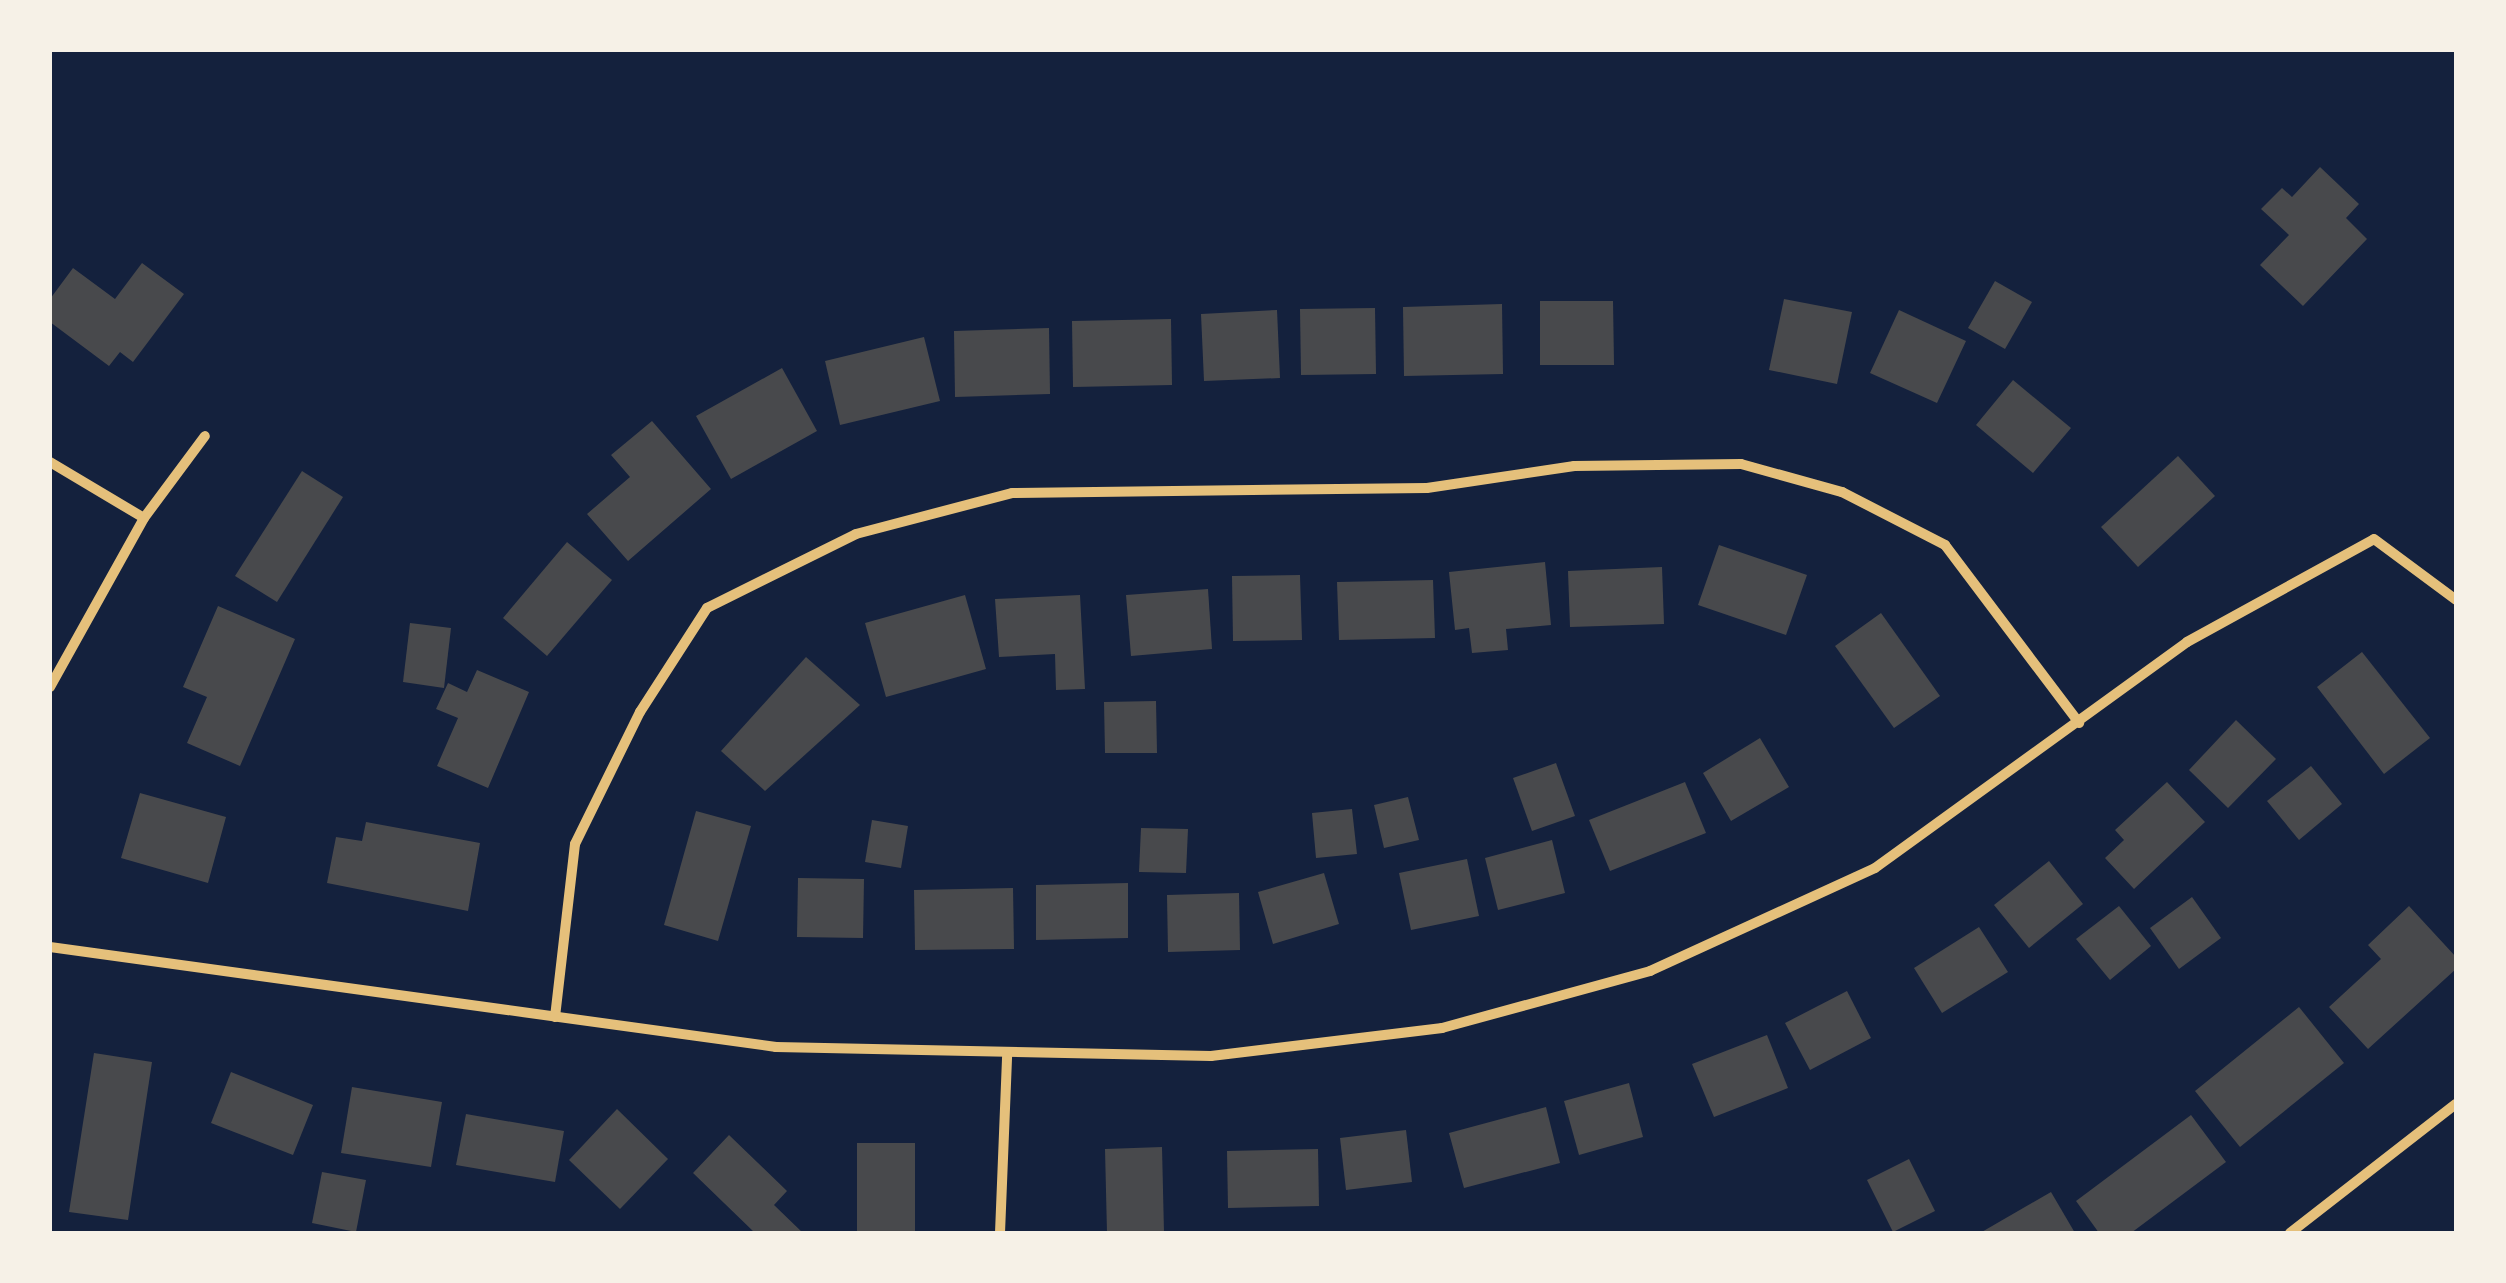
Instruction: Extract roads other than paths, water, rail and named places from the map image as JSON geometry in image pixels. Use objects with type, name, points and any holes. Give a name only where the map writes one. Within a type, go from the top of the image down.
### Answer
[{"type":"street","points":[[50,688],[144,518],[204,436]]},
{"type":"street","points":[[50,462],[144,518]]},
{"type":"street","points":[[555,1017],[574,844],[640,712],[707,608],[856,534],[1012,493],[1427,488],[1574,466],[1741,464],[1842,492],[1945,545],[2079,723]]},
{"type":"street","points":[[50,946],[776,1047],[1007,1056],[1211,1056],[1442,1028],[1650,971],[1876,868],[2187,642],[2374,539],[2456,600]]},
{"type":"street","points":[[1000,1233],[1007,1056]]},
{"type":"street","points":[[2290,1233],[2456,1104]]}]
